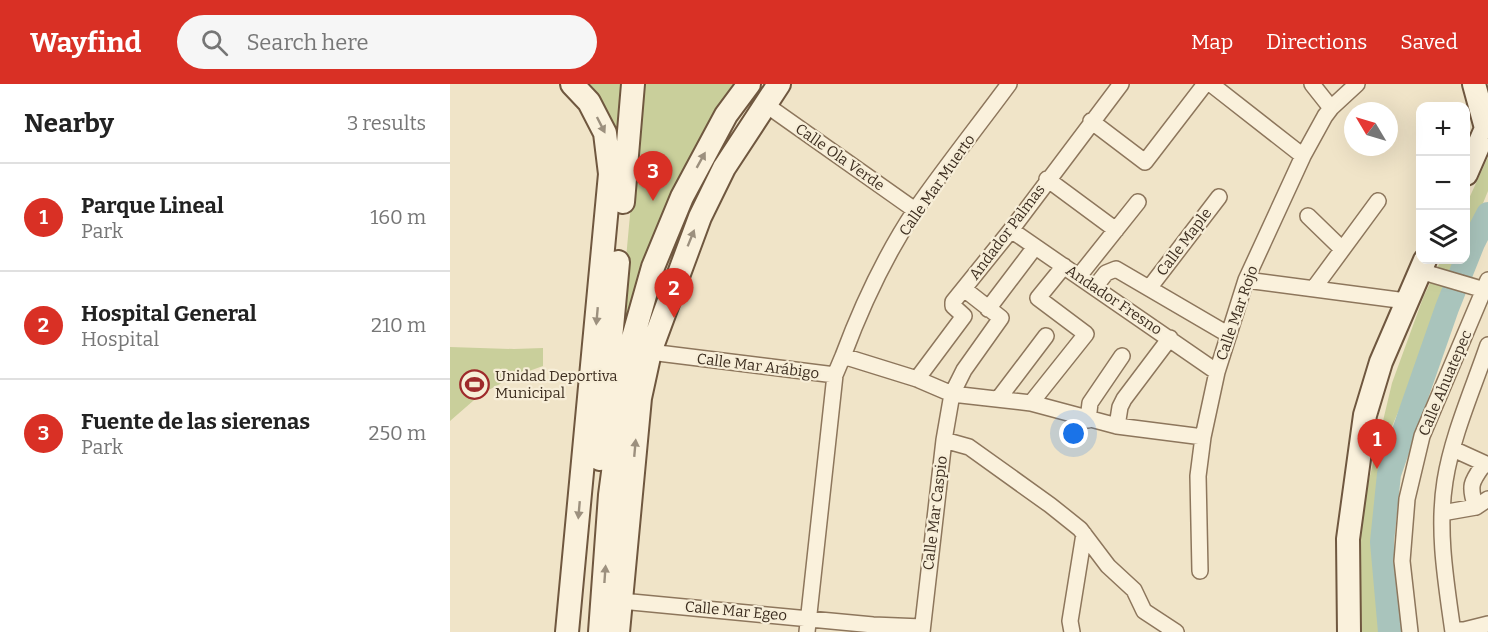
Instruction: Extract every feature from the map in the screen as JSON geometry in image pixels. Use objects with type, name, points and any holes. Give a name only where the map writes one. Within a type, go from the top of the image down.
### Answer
[{"type":"main road","points":[[572,84],[589,102],[605,133],[610,174],[620,355],[581,632]]},
{"type":"main road","points":[[618,632],[621,600],[620,355],[623,199],[633,84]]},
{"type":"main road","points":[[567,632],[620,355],[682,197],[726,116],[749,84]]},
{"type":"main road","points":[[620,355],[700,217],[724,168],[779,84]]},
{"type":"main road","points":[[1470,165],[1487,126],[1473,84]]},
{"type":"main road","points":[[1348,632],[1348,539],[1365,415],[1381,362],[1423,265]]},
{"type":"main road","points":[[600,632],[621,495]]},
{"type":"street","name":"Calle Mar Muerto","points":[[843,356],[875,280],[915,210],[1009,84]]},
{"type":"street","name":"Andador Palmas","points":[[917,379],[964,316],[953,306],[953,302],[1011,230],[1047,179],[1121,84]]},
{"type":"street","points":[[1091,121],[1145,162],[1205,84]]},
{"type":"street","points":[[1211,84],[1303,156]]},
{"type":"street","points":[[1312,84],[1331,108]]},
{"type":"street","name":"Calle Mar Rojo","points":[[1200,571],[1198,476],[1203,437],[1217,372],[1246,280],[1303,156],[1331,108],[1357,84]]},
{"type":"street","name":"Calle Ola Verde","points":[[765,104],[915,210]]},
{"type":"street","points":[[1047,179],[1116,230]]},
{"type":"street","name":"Calle Maple","points":[[1150,288],[1219,197]]},
{"type":"street","points":[[1314,288],[1378,201]]},
{"type":"street","points":[[1079,276],[1138,202]]},
{"type":"street","points":[[1308,216],[1342,249]]},
{"type":"street","name":"Andador Fresno","points":[[1011,230],[1217,372]]},
{"type":"street","name":"Calle Mar Caspio","points":[[922,630],[944,436],[952,394],[995,313],[1035,247]]},
{"type":"street","points":[[1423,265],[1443,276],[1487,287]]},
{"type":"street","points":[[1031,404],[1086,334],[1038,298],[1064,266]]},
{"type":"street","points":[[1095,287],[1106,273],[1116,269],[1229,334]]},
{"type":"street","points":[[1246,280],[1406,301]]},
{"type":"street","name":"Calle Ahuatepec","points":[[1410,632],[1402,561],[1407,499],[1422,436],[1487,287]]},
{"type":"street","points":[[964,289],[995,313]]},
{"type":"street","points":[[999,398],[1046,336]]},
{"type":"street","points":[[1117,426],[1120,406],[1124,399],[1170,338]]},
{"type":"street","points":[[1488,345],[1453,449],[1445,481],[1442,513],[1443,560],[1453,631],[1488,624]]},
{"type":"street","name":"Calle Mar Arábigo","points":[[620,355],[835,375],[843,356]]},
{"type":"street","points":[[843,356],[917,379],[952,394],[999,398],[1117,426],[1203,437]]},
{"type":"street","points":[[1088,420],[1090,403],[1122,356]]},
{"type":"street","points":[[808,625],[835,375]]},
{"type":"street","points":[[944,436],[969,447],[1050,505],[1084,534],[1108,566],[1134,590],[1144,611],[1176,632]]},
{"type":"street","points":[[1453,449],[1486,464],[1471,485],[1471,493],[1482,503]]},
{"type":"street","points":[[1442,513],[1482,503]]},
{"type":"street","points":[[1072,632],[1070,621],[1084,534]]},
{"type":"street","name":"Calle Mar Egeo","points":[[621,600],[808,625],[873,625],[922,630]]},
{"type":"green space","points":[[588,84],[626,84],[620,166],[595,93]]},
{"type":"green space","points":[[642,84],[740,84],[617,357]]},
{"type":"green space","points":[[1488,157],[1488,191],[1470,235],[1470,196]]},
{"type":"green space","points":[[1439,264],[1459,264],[1388,436],[1374,510],[1381,632],[1362,632],[1357,545],[1364,501],[1392,383],[1423,298]]},
{"type":"green space","name":"Unidad Deportiva Municipal","points":[[450,347],[543,348],[543,366],[515,376],[481,394],[450,421]]},
{"type":"waterway","points":[[1390,632],[1382,542],[1389,474],[1447,308],[1473,243],[1488,214]]},
{"type":"place","name":"Fuente de las sierenas","points":[[653,201]]},
{"type":"place","name":"Hospital General","points":[[674,318]]},
{"type":"place","name":"Unidad Deportiva Municipal","points":[[474,385]]},
{"type":"place","name":"Parque Lineal","points":[[1377,469]]}]
